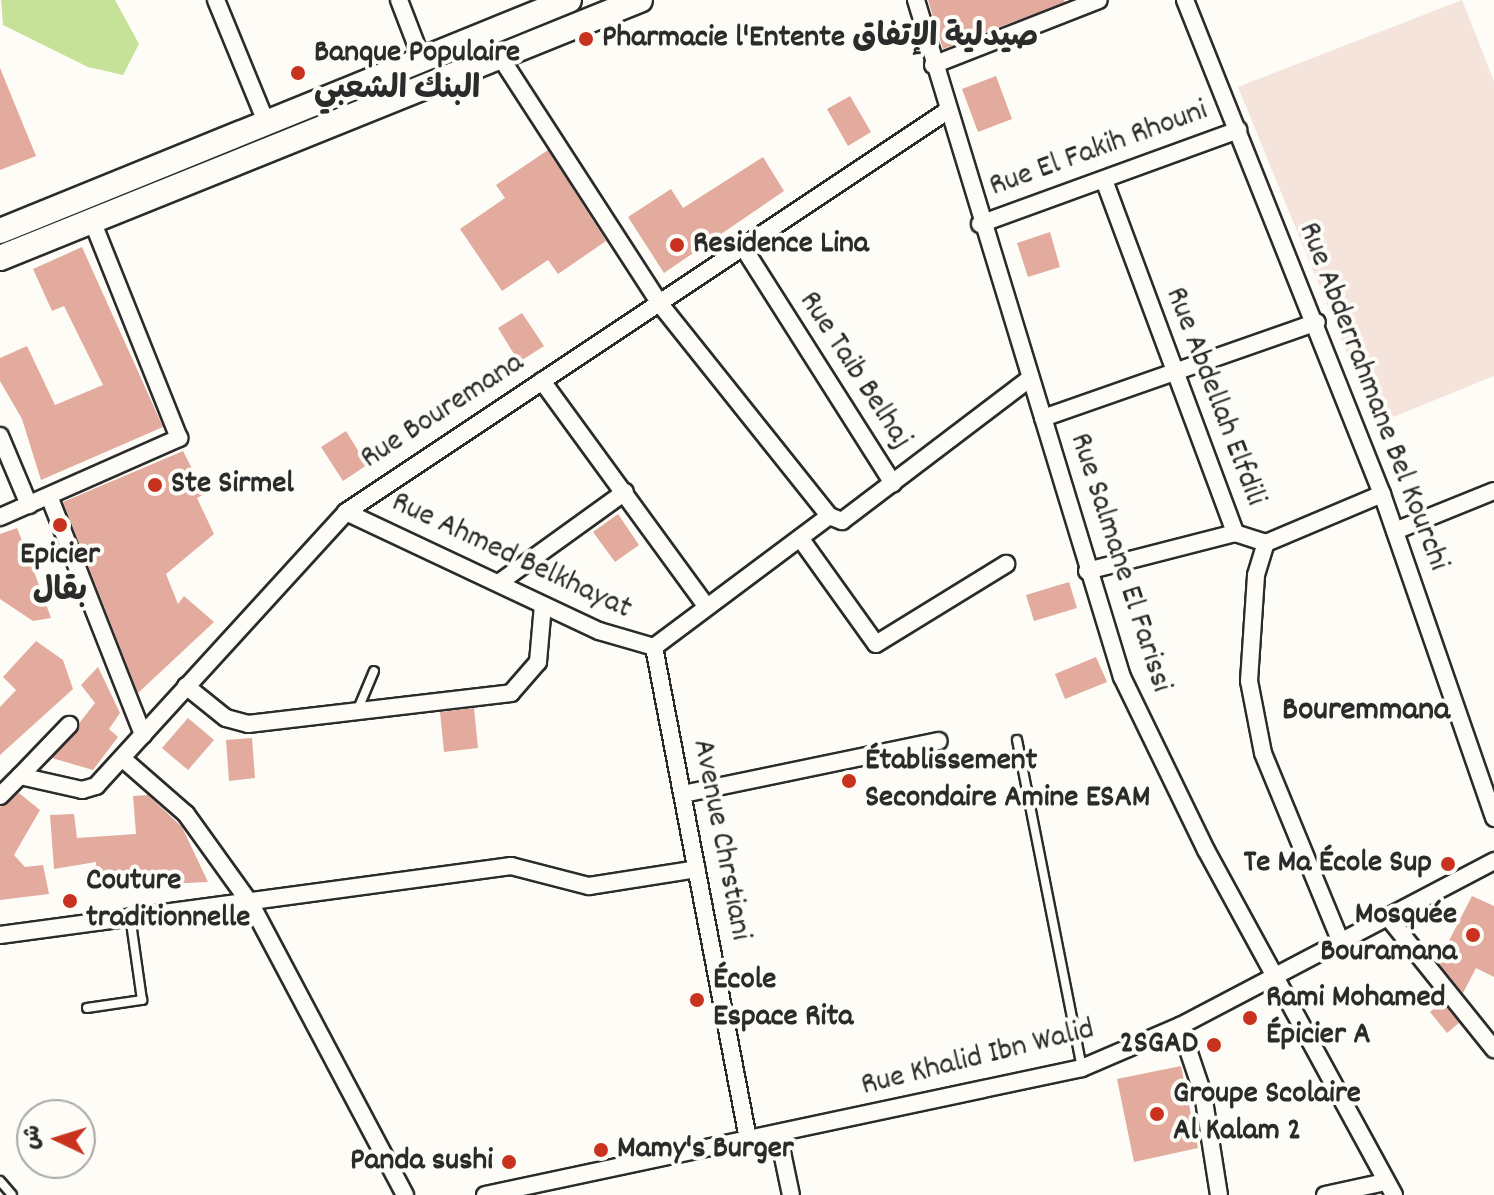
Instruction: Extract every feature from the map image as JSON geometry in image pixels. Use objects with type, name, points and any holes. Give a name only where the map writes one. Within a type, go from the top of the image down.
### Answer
[{"type":"main road","points":[[0,231],[569,0]]},
{"type":"main road","points":[[0,258],[640,0]]},
{"type":"street","points":[[216,0],[266,122]]},
{"type":"street","points":[[399,0],[422,60]]},
{"type":"street","name":"Rue Salmane El Farissi","points":[[916,0],[980,224],[1043,418],[1087,571],[1155,749],[1389,1189]]},
{"type":"street","points":[[933,65],[1099,0]]},
{"type":"street","name":"Rue Abderrahmane Bel Kourchi","points":[[1185,0],[1317,322],[1382,494],[1494,818]]},
{"type":"street","points":[[501,58],[660,304],[829,516],[842,521],[1029,379]]},
{"type":"street","name":"Rue Bouremana","points":[[20,776],[82,790],[123,759],[346,512],[947,111]]},
{"type":"street","name":"Rue El Fakih Rhouni","points":[[980,224],[1238,130]]},
{"type":"street","name":"Rue Abdellah Elfdili","points":[[1087,571],[1235,533],[1104,180]]},
{"type":"street","points":[[0,517],[179,438],[92,220]]},
{"type":"street","name":"Rue Taib Belhaj","points":[[743,247],[893,483]]},
{"type":"street","points":[[1043,418],[1317,322]]},
{"type":"street","points":[[542,381],[706,606]]},
{"type":"street","points":[[0,436],[29,505]]},
{"type":"street","points":[[1395,531],[1494,491]]},
{"type":"street","points":[[500,582],[625,492]]},
{"type":"street","points":[[1235,533],[1266,543],[1382,494]]},
{"type":"street","points":[[49,496],[143,735]]},
{"type":"street","name":"Rue Ahmed Belkhayat","points":[[346,512],[500,582],[543,605],[654,647]]},
{"type":"street","points":[[654,647],[829,516]]},
{"type":"street","points":[[800,538],[876,644],[1006,564]]},
{"type":"street","points":[[1266,543],[1251,635],[1253,706],[1272,786],[1340,940]]},
{"type":"street","points":[[186,686],[236,723],[511,693],[538,662],[543,605]]},
{"type":"street","name":"Avenue Chrstiani","points":[[654,647],[748,1139]]},
{"type":"street","points":[[0,796],[69,725]]},
{"type":"street","points":[[683,794],[939,741]]},
{"type":"street","points":[[123,759],[186,814],[252,906],[405,1195]]},
{"type":"street","name":"Rue Khalid Ibn Walid","points":[[485,1195],[1082,1068],[1180,1026],[1494,861]]},
{"type":"street","points":[[0,935],[130,916],[252,906],[511,866],[589,886],[697,869]]},
{"type":"street","points":[[1387,916],[1494,1049]]},
{"type":"street","points":[[1180,1026],[1196,1063],[1219,1195]]},
{"type":"street","points":[[778,1133],[791,1195]]},
{"type":"street","points":[[1325,1195],[1389,1189]]},
{"type":"lane","points":[[358,710],[374,671]]},
{"type":"lane","points":[[1017,740],[1082,1068]]},
{"type":"lane","points":[[87,1008],[142,1000],[130,916]]},
{"type":"lane","points":[[0,1181],[12,1195]]},
{"type":"shaded area","points":[[1462,0],[1494,81],[1494,376],[1376,424],[1238,87]]},
{"type":"green space","points":[[1,0],[115,0],[139,44],[123,75],[88,67],[3,25]]},
{"type":"building","points":[[928,0],[1064,0],[1065,2],[943,49]]},
{"type":"building","points":[[0,68],[36,156],[0,170]]},
{"type":"building","points":[[996,76],[1012,119],[978,132],[962,89]]},
{"type":"building","points":[[850,96],[871,132],[848,146],[827,109]]},
{"type":"building","points":[[548,150],[606,241],[558,274],[548,260],[502,291],[460,229],[505,198],[496,185]]},
{"type":"building","name":"Residence Lina","points":[[763,157],[784,191],[664,273],[628,217],[671,189],[683,208]]},
{"type":"building","points":[[1050,232],[1060,267],[1028,277],[1017,243]]},
{"type":"building","points":[[82,247],[163,427],[41,480],[22,419],[0,381],[0,358],[27,346],[55,405],[103,385],[64,306],[52,311],[33,269]]},
{"type":"building","points":[[522,313],[544,346],[519,362],[498,328]]},
{"type":"building","points":[[346,431],[367,465],[343,481],[321,447]]},
{"type":"building","points":[[183,451],[205,494],[197,498],[214,534],[166,574],[178,604],[184,596],[214,622],[138,693],[63,502]]},
{"type":"building","points":[[618,514],[639,545],[615,562],[593,532]]},
{"type":"building","points":[[17,528],[51,618],[33,621],[0,599],[0,534]]},
{"type":"building","points":[[1069,582],[1077,608],[1034,621],[1026,595]]},
{"type":"building","points":[[36,641],[63,660],[73,689],[0,755],[0,707],[16,690],[3,677]]},
{"type":"building","points":[[1096,657],[1107,682],[1065,699],[1055,674]]},
{"type":"building","points":[[98,667],[120,713],[109,729],[118,737],[93,770],[52,758],[95,703],[81,685]]},
{"type":"building","points":[[474,708],[478,748],[444,752],[440,712]]},
{"type":"building","points":[[188,718],[214,740],[188,770],[162,748]]},
{"type":"building","points":[[252,738],[255,778],[229,781],[226,740]]},
{"type":"building","points":[[19,793],[40,810],[14,855],[25,867],[43,865],[49,894],[0,900],[0,807]]},
{"type":"building","points":[[148,795],[182,827],[208,882],[144,885],[141,878],[97,886],[96,862],[54,869],[50,815],[74,814],[77,838],[136,834],[133,796]]},
{"type":"building","name":"Mosquée Bouramana","points":[[1472,896],[1494,906],[1494,977],[1476,968],[1463,993],[1438,962]]},
{"type":"building","points":[[1442,1002],[1459,1023],[1447,1033],[1430,1012]]},
{"type":"building","name":"Groupe Scolaire Al Kalam 2","points":[[1181,1066],[1198,1148],[1134,1162],[1117,1079]]},
{"type":"place","name":"Pharmacie l'Entente صيدلية الإتفاق","points":[[586,39]]},
{"type":"place","name":"Banque Populaire البنك الشعبي","points":[[298,73]]},
{"type":"place","name":"Residence Lina","points":[[677,245]]},
{"type":"place","name":"Ste Sirmel","points":[[155,485]]},
{"type":"place","name":"Epicier بقال","points":[[60,525]]},
{"type":"place","name":"Établissement Secondaire Amine ESAM","points":[[849,781]]},
{"type":"place","name":"Te Ma École Sup","points":[[1448,864]]},
{"type":"place","name":"Couture traditionnelle","points":[[70,901]]},
{"type":"place","name":"Mosquée Bouramana","points":[[1473,935]]},
{"type":"place","name":"École Espace Rita","points":[[697,1000]]},
{"type":"place","name":"Rami Mohamed Épicier A","points":[[1250,1018]]},
{"type":"place","name":"2SGAD","points":[[1214,1045]]},
{"type":"place","name":"Groupe Scolaire Al Kalam 2","points":[[1157,1114]]},
{"type":"place","name":"Mamy's Burger","points":[[601,1150]]},
{"type":"place","name":"Panda sushi","points":[[509,1162]]},
{"type":"district","name":"Bouremmana","points":[[1366,712]]}]
